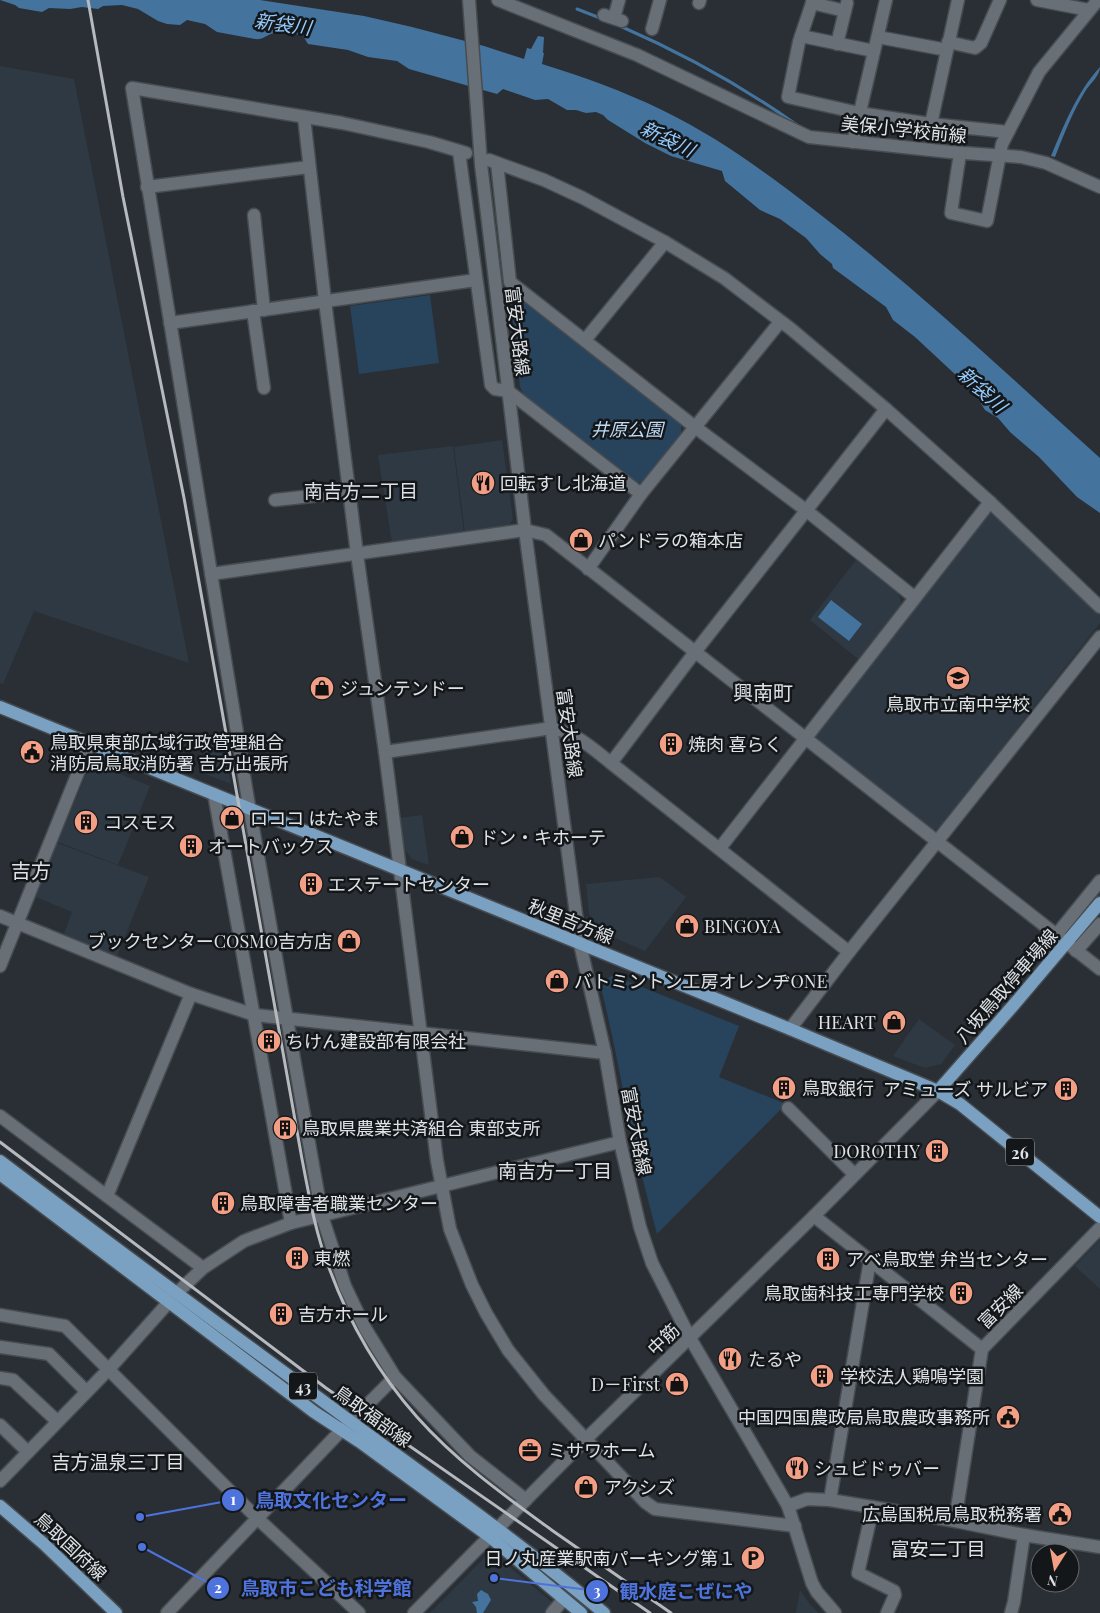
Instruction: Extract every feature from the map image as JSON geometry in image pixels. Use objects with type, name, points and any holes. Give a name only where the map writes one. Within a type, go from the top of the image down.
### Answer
[{"type":"main road","name":"秋里吉方線","points":[[0,707],[938,1091],[960,1104],[1100,1216]]},
{"type":"main road","name":"八坂鳥取停車場線","points":[[938,1091],[1100,904]]},
{"type":"main road","name":"鳥取福部線","points":[[0,1160],[173,1297]]},
{"type":"main road","name":"鳥取福部線","points":[[0,1174],[173,1297],[494,1533],[547,1565],[604,1613]]},
{"type":"main road","name":"鳥取国府線","points":[[0,1506],[44,1544],[116,1613]]},
{"type":"main road","name":"鳥取福部線","points":[[494,1533],[581,1613]]},
{"type":"street","name":"美保小学校前線","points":[[498,0],[637,55],[809,137],[960,153],[1021,157],[1046,163],[1100,186]]},
{"type":"street","points":[[613,18],[619,0]]},
{"type":"street","points":[[652,29],[660,0]]},
{"type":"street","points":[[853,142],[886,0]]},
{"type":"street","points":[[931,124],[958,0]]},
{"type":"street","points":[[878,37],[975,48],[981,43],[1000,0]]},
{"type":"street","points":[[1037,0],[1093,5]]},
{"type":"street","points":[[836,44],[846,7],[813,2],[801,36],[788,97],[859,114],[1008,132]]},
{"type":"street","name":"富安大路線","points":[[470,3],[482,173],[525,530],[580,944],[605,1053],[620,1142],[640,1227],[652,1263],[690,1338],[788,1506],[812,1583],[817,1592],[835,1613]]},
{"type":"street","points":[[960,153],[951,213],[987,221],[1002,144],[1039,72],[1093,5]]},
{"type":"street","points":[[801,36],[874,51]]},
{"type":"street","points":[[526,1500],[470,1456],[395,1377],[365,1328],[345,1286],[322,1216],[250,808],[132,88],[342,123],[419,140],[463,153],[476,280],[491,385],[494,389],[508,391],[641,494]]},
{"type":"street","points":[[304,117],[349,492],[385,752],[441,1186],[453,1236],[469,1278],[486,1313],[508,1350],[544,1395],[645,1502],[655,1509],[795,1526]]},
{"type":"street","points":[[914,598],[807,511],[695,428],[510,282],[493,162],[544,180],[575,195],[665,242],[724,278],[886,409],[990,502],[1100,607]]},
{"type":"street","points":[[147,188],[309,167]]},
{"type":"street","points":[[254,215],[264,388]]},
{"type":"street","points":[[585,340],[665,242]]},
{"type":"street","points":[[170,323],[476,280]]},
{"type":"street","points":[[588,569],[641,494],[780,322]]},
{"type":"street","points":[[611,762],[886,409]]},
{"type":"street","points":[[275,500],[349,492]]},
{"type":"street","points":[[720,848],[990,502]]},
{"type":"street","points":[[211,574],[525,530],[546,535],[1100,969]]},
{"type":"street","points":[[790,1029],[1100,637]]},
{"type":"street","points":[[385,752],[552,728],[573,734],[720,848],[849,952]]},
{"type":"street","points":[[0,966],[90,743]]},
{"type":"street","points":[[214,794],[291,1223]]},
{"type":"street","points":[[1066,942],[1100,881]]},
{"type":"street","points":[[0,916],[191,994],[255,1015],[605,1053]]},
{"type":"street","points":[[1066,942],[1100,924]]},
{"type":"street","points":[[107,1196],[191,994]]},
{"type":"street","name":"中筋","points":[[414,1613],[586,1439],[814,1216],[938,1091]]},
{"type":"street","points":[[788,1108],[854,1174]]},
{"type":"street","points":[[0,1116],[203,1268]]},
{"type":"street","points":[[0,1481],[109,1369],[173,1297],[203,1268],[244,1240],[291,1223],[620,1142]]},
{"type":"street","points":[[814,1216],[982,1349]]},
{"type":"street","name":"富安線","points":[[955,1521],[982,1349],[1100,1228]]},
{"type":"street","points":[[830,1500],[870,1260]]},
{"type":"street","points":[[0,1315],[65,1326],[258,1518],[359,1613]]},
{"type":"street","points":[[0,1347],[48,1354],[86,1391]]},
{"type":"street","points":[[166,1613],[395,1377]]},
{"type":"street","points":[[0,1378],[14,1380],[57,1422]]},
{"type":"street","points":[[0,1425],[28,1452]]},
{"type":"street","points":[[788,1506],[807,1499],[830,1500],[1100,1547]]},
{"type":"street","points":[[873,1507],[858,1573],[894,1591],[895,1595],[887,1613]]},
{"type":"street","points":[[1011,1613],[1024,1535]]},
{"type":"street","points":[[552,1613],[564,1599]]},
{"type":"shaded area","points":[[0,66],[74,79],[189,663],[34,611],[3,684],[0,683]]},
{"type":"shaded area","name":"回転すし北海道","points":[[502,440],[513,519],[507,528],[465,533],[454,447]]},
{"type":"shaded area","points":[[453,446],[464,534],[392,543],[378,455]]},
{"type":"shaded area","name":"鳥取市立南中学校","points":[[996,513],[1100,612],[1100,623],[938,829],[932,830],[817,740],[816,734],[989,514]]},
{"type":"shaded area","points":[[856,560],[898,593],[901,602],[900,606],[858,659],[810,620]]},
{"type":"shaded area","points":[[222,740],[231,784],[198,771],[208,742]]},
{"type":"shaded area","points":[[98,765],[150,786],[118,865],[58,842],[88,770]]},
{"type":"shaded area","points":[[422,815],[429,865],[412,859],[403,847],[400,818]]},
{"type":"shaded area","points":[[57,843],[149,877],[117,956],[64,934],[72,912],[36,897]]},
{"type":"shaded area","points":[[660,877],[686,897],[645,951],[602,932],[589,914],[586,884]]},
{"type":"shaded area","points":[[919,1019],[955,1045],[941,1064],[925,1068],[893,1056]]},
{"type":"shaded area","points":[[1100,1240],[1100,1289],[1075,1266]]},
{"type":"shaded area","points":[[489,1553],[492,1553],[552,1602],[552,1609],[548,1613],[430,1613]]},
{"type":"shaded area","points":[[800,1590],[809,1603],[818,1613],[796,1613]]},
{"type":"green space","name":"井原公園","points":[[513,293],[681,423],[681,434],[643,482],[635,483],[524,395],[520,387],[510,295]]},
{"type":"green space","points":[[430,295],[439,363],[359,374],[350,306]]},
{"type":"green space","points":[[612,975],[739,1026],[719,1077],[786,1104],[657,1234],[628,1117],[602,992],[602,984]]},
{"type":"water","name":"新袋川","points":[[0,0],[260,0],[364,16],[484,46],[524,59],[527,48],[531,49],[538,36],[544,37],[542,64],[603,85],[647,103],[723,144],[817,212],[926,301],[1100,458],[1100,513],[1077,497],[998,418],[985,410],[973,391],[915,337],[893,320],[886,307],[833,268],[832,264],[806,238],[780,219],[760,210],[725,181],[722,171],[671,156],[645,143],[603,115],[596,112],[586,113],[567,110],[548,99],[535,100],[503,89],[497,94],[409,69],[397,61],[368,57],[348,50],[308,44],[303,36],[292,33],[274,33],[260,39],[255,39],[217,32],[205,24],[187,20],[180,25],[167,24],[138,9],[122,5],[103,6],[98,9],[82,7],[70,9],[49,8],[42,12],[19,8]]},
{"type":"water","points":[[1100,67],[1097,76],[1077,106],[1055,157],[1051,156],[1066,121],[1084,87]]},
{"type":"water","points":[[831,600],[862,624],[849,641],[818,617]]},
{"type":"water","points":[[481,1590],[488,1594],[491,1600],[483,1613],[477,1613],[476,1607],[472,1602],[478,1601],[477,1594]]},
{"type":"waterway","points":[[577,9],[600,18]]},
{"type":"waterway","points":[[620,26],[666,47],[711,71],[797,125]]},
{"type":"railway","points":[[88,0],[123,197],[184,498],[302,1159],[323,1252],[336,1286],[365,1346],[389,1383],[432,1433],[465,1464],[517,1505],[671,1613]]},
{"type":"railway","points":[[0,1142],[326,1388],[650,1613]]},
{"type":"place","name":"回転すし北海道","points":[[483,483]]},
{"type":"place","name":"パンドラの箱本店","points":[[581,540]]},
{"type":"place","name":"鳥取市立南中学校","points":[[958,678]]},
{"type":"place","name":"ジュンテンドー","points":[[322,688]]},
{"type":"place","name":"焼肉 喜らく","points":[[671,744]]},
{"type":"place","name":"鳥取県東部広域行政管理組合 消防局鳥取消防署 吉方出張所","points":[[32,752]]},
{"type":"place","name":"ロココ はたやま","points":[[232,818]]},
{"type":"place","name":"コスモス","points":[[86,822]]},
{"type":"place","name":"ドン・キホーテ","points":[[462,837]]},
{"type":"place","name":"オートバックス","points":[[191,846]]},
{"type":"place","name":"エステートセンター","points":[[311,884]]},
{"type":"place","name":"BINGOYA","points":[[687,926]]},
{"type":"place","name":"ブックセンターCOSMO吉方店","points":[[349,941]]},
{"type":"place","name":"バトミントン工房オレンヂONE","points":[[557,981]]},
{"type":"place","name":"HEART","points":[[894,1022]]},
{"type":"place","name":"ちけん建設部有限会社","points":[[269,1041]]},
{"type":"place","name":"鳥取銀行","points":[[784,1088]]},
{"type":"place","name":"アミューズ サルビア","points":[[1066,1089]]},
{"type":"place","name":"鳥取県農業共済組合 東部支所","points":[[285,1128]]},
{"type":"place","name":"DOROTHY","points":[[937,1151]]},
{"type":"place","name":"鳥取障害者職業センター","points":[[223,1203]]},
{"type":"place","name":"東燃","points":[[297,1258]]},
{"type":"place","name":"アベ鳥取堂 弁当センター","points":[[828,1259]]},
{"type":"place","name":"鳥取歯科技工専門学校","points":[[961,1293]]},
{"type":"place","name":"吉方ホール","points":[[281,1314]]},
{"type":"place","name":"たるや","points":[[730,1359]]},
{"type":"place","name":"学校法人鶏鳴学園","points":[[822,1376]]},
{"type":"place","name":"D－First","points":[[677,1384]]},
{"type":"place","name":"中国四国農政局鳥取農政事務所","points":[[1008,1417]]},
{"type":"place","name":"ミサワホーム","points":[[530,1450]]},
{"type":"place","name":"シュビドゥバー","points":[[797,1468]]},
{"type":"place","name":"アクシズ","points":[[586,1487]]},
{"type":"place","name":"広島国税局鳥取税務署","points":[[1060,1514]]},
{"type":"place","name":"鳥取文化センター","points":[[140,1517]]},
{"type":"place","name":"鳥取市こども科学館","points":[[142,1547]]},
{"type":"place","name":"日ノ丸産業駅南パーキング第１","points":[[753,1558]]},
{"type":"place","name":"観水庭こぜにや","points":[[494,1578]]},
{"type":"district","name":"南吉方二丁目","points":[[361,490]]},
{"type":"district","name":"興南町","points":[[763,691]]},
{"type":"district","name":"吉方","points":[[31,869]]},
{"type":"district","name":"南吉方一丁目","points":[[555,1170]]},
{"type":"district","name":"吉方温泉三丁目","points":[[118,1461]]},
{"type":"district","name":"富安二丁目","points":[[938,1548]]}]
